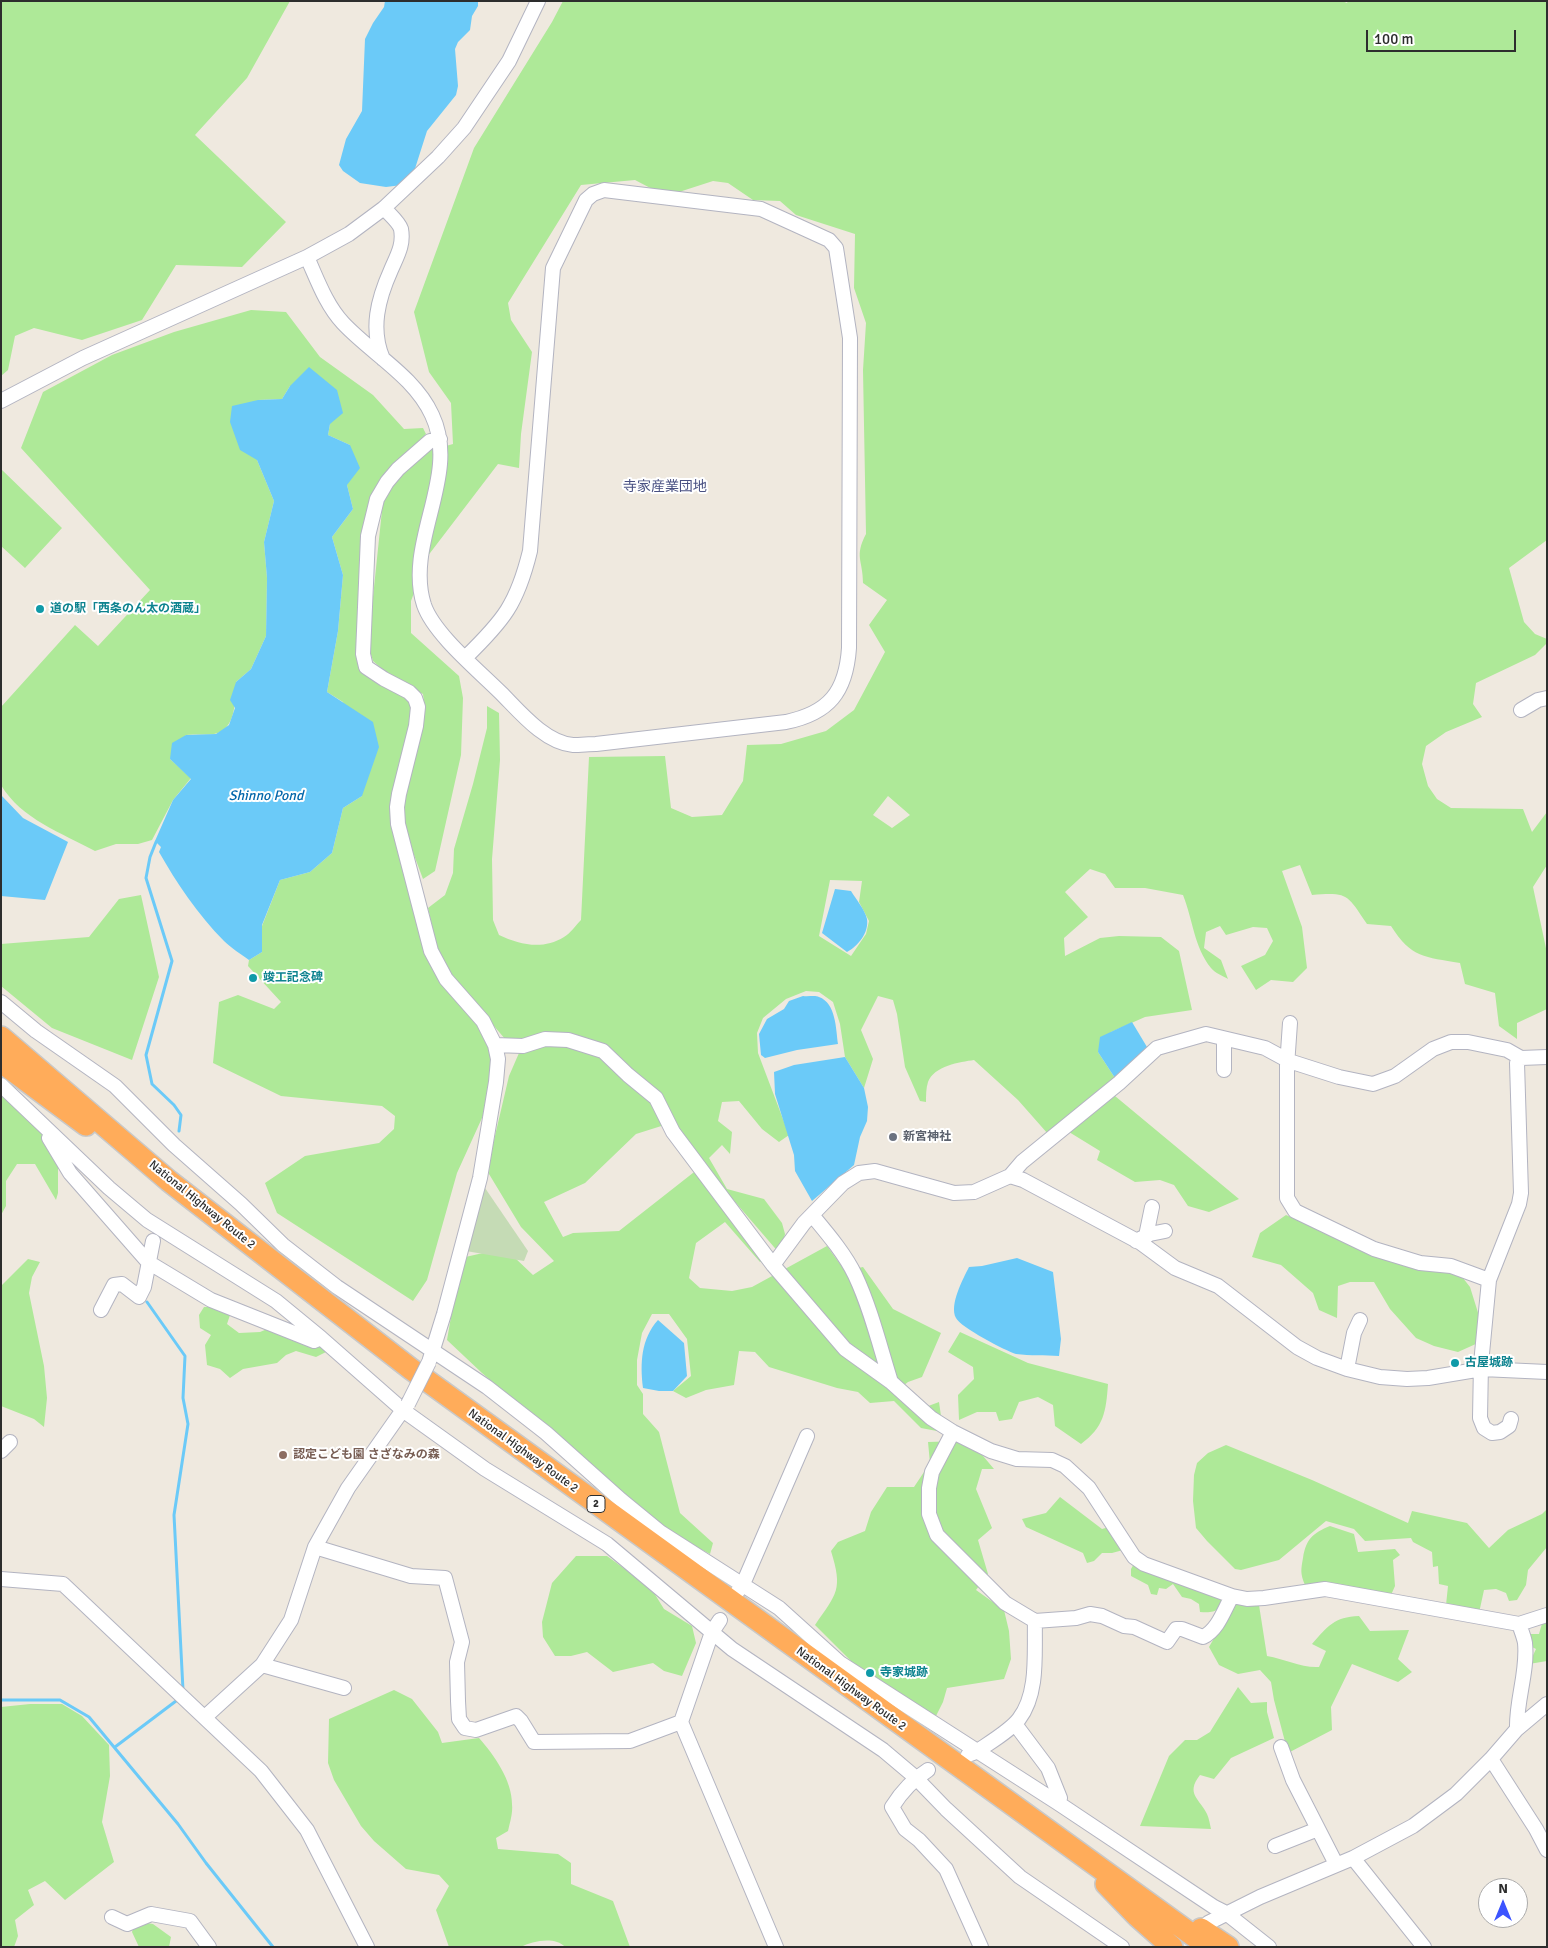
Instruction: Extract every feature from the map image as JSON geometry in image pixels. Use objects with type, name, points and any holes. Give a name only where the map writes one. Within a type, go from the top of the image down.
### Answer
[{"type":"highway","points":[[1,1021],[124,1141]]},
{"type":"highway","name":"National Highway Route 2","points":[[1,1037],[170,1181],[411,1369],[1210,1947]]},
{"type":"highway","points":[[1,1062],[77,1119],[170,1181]]},
{"type":"highway","points":[[1068,1844],[1137,1916],[1172,1947]]},
{"type":"highway","points":[[1068,1844],[1228,1947]]},
{"type":"street","points":[[1,401],[83,358],[307,257],[349,234],[384,208],[438,157],[464,128],[509,61],[538,1]]},
{"type":"street","points":[[307,257],[327,300],[342,322],[410,383],[424,399],[433,416],[440,439],[439,474],[422,549],[421,586],[424,605],[433,622],[465,658],[536,727],[551,737],[572,745],[596,744],[786,722],[804,718],[820,710],[833,699],[842,684],[848,666],[849,648],[850,338],[836,248],[829,240],[761,209],[604,190],[593,194],[586,200],[553,268],[530,551],[524,577],[516,598],[496,627],[465,658]]},
{"type":"street","points":[[384,208],[401,227],[402,246],[390,271],[377,308],[376,333],[379,349],[384,360]]},
{"type":"street","points":[[205,1717],[262,1665],[290,1620],[315,1547],[348,1488],[406,1408],[431,1357],[480,1178],[496,1082],[498,1060],[495,1045],[483,1021],[446,979],[431,951],[398,824],[398,794],[418,716],[415,698],[409,692],[370,670],[366,666],[363,654],[368,536],[378,499],[387,482],[398,469],[430,440],[440,439]]},
{"type":"street","points":[[1521,710],[1538,700],[1547,698]]},
{"type":"street","points":[[1,1002],[36,1031],[115,1086],[174,1145],[241,1204],[283,1246],[431,1357],[487,1387],[546,1433],[660,1532],[738,1590],[779,1608],[840,1663],[1226,1913],[1269,1947]]},
{"type":"street","points":[[1290,1023],[1287,1054],[1289,1061],[1287,1066],[1286,1198],[1295,1211],[1374,1249],[1420,1263],[1451,1266],[1489,1280]]},
{"type":"street","points":[[773,1265],[812,1215],[844,1184],[859,1173],[875,1171],[954,1193],[974,1192],[1010,1176],[1022,1162],[1119,1083],[1157,1048],[1206,1034],[1265,1048],[1289,1061],[1339,1077],[1373,1084],[1395,1076],[1433,1049],[1451,1042],[1468,1042],[1507,1050],[1521,1058],[1547,1057]]},
{"type":"street","points":[[495,1045],[523,1046],[545,1039],[568,1040],[603,1051],[656,1098],[673,1132],[773,1265],[845,1349],[891,1382],[931,1418],[953,1432],[991,1451],[1017,1459],[1052,1460],[1065,1466],[1089,1488],[1134,1557],[1144,1564],[1161,1572],[1232,1596],[1247,1599],[1325,1589],[1519,1624],[1547,1615]]},
{"type":"street","points":[[1224,1039],[1224,1070]]},
{"type":"street","points":[[1511,1419],[1509,1426],[1500,1432],[1492,1432],[1484,1428],[1480,1418],[1489,1280],[1519,1204],[1521,1193],[1517,1063],[1521,1058]]},
{"type":"street","points":[[1,1085],[109,1188],[147,1220],[276,1301],[406,1408],[485,1469],[608,1544],[732,1648],[884,1750],[916,1777],[946,1809],[1020,1877],[1122,1947]]},
{"type":"street","points":[[41,1122],[41,1128],[55,1146],[70,1173],[148,1262],[211,1300],[314,1341],[321,1338]]},
{"type":"street","points":[[1010,1176],[1023,1180],[1141,1238],[1175,1268],[1218,1286],[1297,1347],[1317,1358],[1347,1369],[1380,1377],[1407,1379],[1428,1378],[1482,1369],[1547,1372]]},
{"type":"street","points":[[1141,1238],[1152,1207]]},
{"type":"street","points":[[812,1215],[826,1231],[855,1274],[872,1320],[891,1382]]},
{"type":"street","points":[[1141,1238],[1166,1231]]},
{"type":"street","points":[[102,1310],[114,1285],[122,1284],[139,1297],[144,1287],[153,1241]]},
{"type":"street","points":[[1347,1369],[1354,1333],[1360,1320]]},
{"type":"street","points":[[953,1432],[932,1472],[928,1488],[930,1514],[937,1535],[1005,1604],[1035,1621],[1076,1618],[1090,1614],[1102,1616],[1124,1626],[1134,1627],[1167,1642],[1176,1629],[1182,1629],[1203,1637],[1210,1634],[1232,1596]]},
{"type":"street","points":[[738,1590],[806,1436]]},
{"type":"street","points":[[315,1547],[411,1576],[445,1578],[462,1642],[457,1662],[458,1701],[459,1719],[465,1728],[476,1730],[516,1716],[522,1720],[534,1742],[630,1741],[681,1722]]},
{"type":"street","points":[[1,1579],[63,1584],[173,1690],[205,1717],[261,1771],[307,1830],[367,1947]]},
{"type":"street","points":[[720,1620],[712,1632],[681,1722],[776,1947]]},
{"type":"street","points":[[959,1758],[976,1752],[1015,1724],[1020,1718],[1027,1704],[1031,1689],[1035,1621]]},
{"type":"street","points":[[1518,1729],[1518,1705],[1524,1668],[1525,1642],[1519,1624]]},
{"type":"street","points":[[262,1665],[344,1688]]},
{"type":"street","points":[[1208,1923],[1226,1913],[1353,1858],[1414,1826],[1442,1806],[1491,1759],[1518,1729],[1547,1704]]},
{"type":"street","points":[[1015,1724],[1048,1768],[1060,1798],[1058,1803]]},
{"type":"street","points":[[1281,1747],[1293,1780],[1336,1864]]},
{"type":"street","points":[[1491,1759],[1536,1829],[1547,1850]]},
{"type":"street","points":[[928,1770],[916,1777],[903,1790],[892,1807],[905,1829],[919,1840],[946,1869],[981,1947]]},
{"type":"street","points":[[1275,1846],[1318,1829]]},
{"type":"street","points":[[1353,1858],[1424,1947]]},
{"type":"street","points":[[112,1917],[127,1924],[152,1914],[190,1921],[210,1947]]},
{"type":"green space","points":[[1,1],[290,1],[247,78],[195,135],[286,222],[242,267],[176,265],[142,320],[82,340],[34,328],[15,336],[8,370],[1,376]]},
{"type":"green space","points":[[563,1],[1342,1],[1347,3],[1348,1],[1547,1],[1547,540],[1509,568],[1524,622],[1535,634],[1547,639],[1547,643],[1535,655],[1476,683],[1473,704],[1482,717],[1446,732],[1426,746],[1422,764],[1428,786],[1437,799],[1451,808],[1523,809],[1532,832],[1547,812],[1547,865],[1533,887],[1547,953],[1547,1009],[1517,1023],[1517,1039],[1499,1026],[1495,993],[1465,984],[1460,963],[1428,957],[1412,950],[1398,937],[1391,926],[1367,924],[1351,901],[1340,895],[1312,895],[1300,865],[1282,871],[1302,927],[1307,968],[1293,982],[1271,980],[1256,990],[1241,966],[1265,955],[1273,941],[1267,928],[1253,927],[1226,935],[1220,926],[1206,932],[1204,948],[1221,960],[1228,979],[1213,970],[1205,960],[1197,942],[1183,895],[1145,888],[1115,888],[1105,874],[1090,869],[1065,892],[1088,917],[1064,938],[1065,956],[1100,938],[1119,936],[1161,937],[1179,951],[1192,1010],[1145,1017],[1111,1032],[1098,1052],[1115,1078],[1048,1134],[1018,1100],[974,1060],[948,1066],[936,1072],[928,1082],[926,1102],[920,1101],[905,1067],[893,1000],[878,996],[861,1030],[873,1059],[864,1088],[845,1057],[840,1024],[833,1002],[819,992],[806,991],[786,999],[763,1018],[757,1033],[758,1053],[789,1135],[779,1142],[762,1129],[739,1101],[722,1102],[718,1121],[732,1132],[730,1154],[722,1145],[709,1158],[727,1189],[764,1199],[782,1223],[785,1234],[780,1254],[699,1160],[674,1122],[636,1134],[585,1183],[544,1202],[563,1237],[573,1233],[619,1231],[698,1169],[765,1259],[760,1262],[725,1222],[696,1243],[689,1278],[700,1288],[732,1291],[752,1287],[827,1246],[845,1271],[863,1267],[893,1309],[941,1333],[922,1377],[903,1386],[915,1411],[939,1402],[941,1416],[937,1431],[921,1428],[894,1401],[870,1403],[858,1392],[837,1388],[769,1367],[755,1352],[739,1351],[734,1385],[706,1390],[686,1398],[673,1391],[691,1376],[687,1339],[669,1314],[652,1314],[642,1333],[637,1360],[637,1385],[643,1394],[643,1414],[659,1432],[680,1513],[713,1543],[710,1554],[664,1530],[482,1373],[447,1340],[461,1258],[483,1253],[514,1257],[533,1275],[554,1261],[521,1227],[489,1174],[490,1157],[509,1076],[519,1053],[449,974],[436,944],[428,908],[445,895],[453,873],[454,849],[487,728],[487,706],[499,713],[500,760],[492,859],[493,920],[499,935],[531,945],[548,944],[564,937],[581,920],[589,757],[665,756],[671,808],[692,817],[722,815],[743,781],[747,745],[781,744],[826,731],[854,710],[885,652],[869,625],[887,600],[863,583],[860,558],[860,548],[866,534],[863,370],[866,323],[854,288],[855,234],[796,215],[780,201],[753,200],[728,183],[713,181],[679,192],[658,192],[635,180],[581,185],[508,303],[511,320],[532,352],[521,434],[519,468],[498,464],[427,557],[411,601],[411,633],[459,676],[463,698],[461,755],[435,871],[423,879],[408,839],[402,807],[425,712],[423,694],[396,681],[373,661],[368,645],[384,491],[428,451],[453,444],[451,403],[429,372],[414,312],[474,148]],"holes":[[[888,796],[910,815],[892,828],[873,815]],[[830,880],[862,881],[859,902],[869,921],[866,934],[851,956],[819,936]]]},
{"type":"green space","points":[[251,310],[286,312],[320,357],[373,395],[404,429],[423,428],[426,434],[395,467],[374,497],[359,654],[407,695],[414,707],[398,767],[393,807],[428,952],[480,1023],[495,1060],[487,1107],[457,1173],[427,1280],[413,1301],[277,1213],[265,1183],[305,1156],[379,1143],[394,1129],[395,1116],[382,1106],[281,1096],[213,1063],[219,1002],[238,995],[274,1009],[281,1002],[248,966],[249,960],[262,952],[262,926],[280,880],[310,872],[332,853],[343,808],[362,796],[343,702],[327,692],[338,631],[343,575],[332,537],[353,509],[347,485],[350,445],[328,435],[330,424],[290,386],[282,399],[258,400],[257,460],[274,501],[264,542],[267,578],[266,636],[251,669],[236,682],[235,705],[227,727],[214,734],[186,735],[170,759],[191,778],[173,800],[152,840],[138,844],[116,844],[95,851],[31,816],[9,797],[1,785],[1,707],[75,625],[98,646],[150,590],[21,448],[43,392],[112,355],[174,332]]},
{"type":"green space","points":[[1,469],[62,528],[25,568],[1,546]]},
{"type":"green space","points":[[141,895],[159,977],[132,1060],[52,1028],[1,986],[1,944],[89,937],[119,899]]},
{"type":"green space","points":[[1,1090],[30,1114],[58,1160],[58,1193],[56,1200],[35,1164],[17,1164],[6,1181],[6,1206],[1,1215]]},
{"type":"green space","points":[[1115,1096],[1239,1199],[1209,1212],[1188,1206],[1174,1185],[1160,1180],[1135,1182],[1097,1160],[1100,1151],[1069,1132]]},
{"type":"green space","points":[[483,1185],[528,1251],[524,1261],[466,1251]]},
{"type":"green space","points":[[1286,1215],[1371,1252],[1459,1273],[1470,1287],[1480,1319],[1478,1343],[1458,1352],[1434,1346],[1416,1338],[1390,1309],[1374,1282],[1350,1282],[1338,1286],[1337,1318],[1319,1310],[1313,1293],[1281,1265],[1252,1257],[1260,1233]]},
{"type":"green space","points":[[28,1259],[40,1262],[32,1277],[29,1293],[44,1366],[47,1398],[44,1427],[34,1419],[1,1406],[1,1286]]},
{"type":"green space","points":[[204,1307],[224,1307],[230,1315],[227,1324],[239,1333],[260,1332],[272,1327],[330,1350],[316,1357],[296,1351],[286,1355],[277,1363],[243,1369],[230,1378],[220,1369],[207,1365],[205,1345],[211,1335],[200,1328],[199,1315]]},
{"type":"green space","points":[[960,1332],[1028,1363],[1108,1384],[1105,1411],[1095,1431],[1081,1444],[1055,1426],[1053,1405],[1038,1397],[1019,1402],[1012,1419],[999,1421],[996,1412],[977,1412],[959,1420],[958,1395],[974,1379],[973,1367],[948,1352]]},
{"type":"green space","points":[[960,1441],[978,1450],[994,1469],[982,1469],[976,1489],[992,1528],[978,1540],[988,1574],[976,1590],[1004,1610],[1009,1631],[1011,1659],[1004,1679],[947,1688],[943,1702],[934,1720],[857,1667],[815,1625],[836,1591],[837,1575],[831,1551],[838,1542],[865,1531],[871,1512],[887,1487],[914,1487],[930,1463],[928,1442]]},
{"type":"green space","points":[[1226,1445],[1312,1480],[1408,1523],[1412,1511],[1467,1523],[1489,1548],[1508,1530],[1542,1514],[1547,1509],[1547,1547],[1528,1570],[1526,1585],[1517,1600],[1509,1601],[1506,1593],[1496,1589],[1484,1590],[1479,1613],[1446,1605],[1448,1586],[1439,1584],[1438,1566],[1433,1567],[1432,1552],[1413,1542],[1411,1538],[1365,1541],[1354,1529],[1326,1521],[1279,1560],[1241,1570],[1235,1569],[1196,1528],[1193,1501],[1194,1475],[1197,1463],[1208,1453]]},
{"type":"green space","points":[[1060,1497],[1102,1529],[1109,1527],[1123,1550],[1102,1553],[1094,1561],[1087,1563],[1083,1553],[1026,1527],[1022,1519],[1046,1513]]},
{"type":"green space","points":[[1330,1526],[1354,1534],[1358,1552],[1395,1549],[1400,1555],[1393,1560],[1395,1586],[1391,1595],[1333,1584],[1305,1585],[1301,1569],[1308,1541],[1319,1531]]},
{"type":"green space","points":[[576,1556],[607,1556],[651,1588],[664,1609],[692,1626],[696,1643],[682,1676],[664,1671],[653,1663],[613,1672],[587,1652],[571,1656],[555,1656],[543,1637],[542,1622],[552,1583]]},
{"type":"green space","points":[[1135,1562],[1227,1597],[1216,1610],[1200,1612],[1199,1604],[1191,1599],[1182,1597],[1173,1584],[1166,1589],[1159,1588],[1157,1595],[1151,1594],[1148,1585],[1131,1576],[1131,1569]]},
{"type":"green space","points":[[1236,1600],[1259,1605],[1267,1656],[1306,1666],[1319,1667],[1326,1651],[1312,1644],[1337,1621],[1343,1618],[1359,1616],[1370,1631],[1409,1630],[1398,1659],[1412,1672],[1398,1682],[1352,1664],[1331,1707],[1332,1730],[1288,1753],[1271,1682],[1260,1670],[1238,1674],[1219,1665],[1209,1647]]},
{"type":"green space","points":[[1547,1618],[1547,1661],[1529,1664],[1536,1649],[1528,1645],[1530,1634],[1539,1634],[1543,1620]]},
{"type":"green space","points":[[1238,1687],[1251,1703],[1267,1702],[1267,1712],[1274,1738],[1231,1758],[1214,1779],[1200,1775],[1194,1787],[1194,1792],[1207,1814],[1211,1829],[1140,1826],[1169,1756],[1185,1740],[1197,1740],[1210,1732]]},
{"type":"green space","points":[[394,1690],[412,1699],[438,1732],[442,1743],[479,1738],[496,1760],[506,1777],[512,1807],[508,1831],[496,1838],[498,1849],[558,1854],[571,1863],[571,1884],[613,1901],[630,1947],[565,1947],[555,1942],[537,1941],[521,1947],[449,1947],[436,1910],[449,1886],[439,1875],[406,1869],[374,1841],[361,1826],[334,1780],[328,1763],[329,1719]]},
{"type":"green space","points":[[30,1704],[62,1704],[82,1716],[109,1745],[110,1776],[102,1822],[114,1862],[65,1900],[45,1881],[28,1890],[34,1905],[15,1920],[18,1936],[14,1947],[1,1947],[1,1707]]},
{"type":"green space","points":[[135,1921],[153,1924],[171,1937],[169,1947],[139,1947],[132,1932]]},
{"type":"water","points":[[385,1],[478,1],[478,6],[472,16],[470,30],[458,42],[455,49],[458,86],[456,95],[427,131],[412,178],[402,185],[386,187],[360,183],[343,171],[339,165],[346,139],[362,111],[365,39],[384,7]]},
{"type":"water","name":"Shinno Pond","points":[[309,367],[337,390],[343,413],[330,424],[328,435],[350,445],[360,468],[347,485],[353,509],[332,537],[343,575],[338,631],[327,692],[373,722],[379,747],[362,796],[343,808],[332,853],[310,872],[280,880],[262,925],[262,952],[249,960],[224,941],[196,909],[159,852],[161,847],[155,841],[173,800],[191,779],[170,759],[172,743],[186,735],[216,734],[229,725],[235,708],[230,700],[236,682],[251,669],[266,636],[267,578],[264,542],[274,501],[257,460],[240,450],[230,422],[232,406],[258,400],[282,399],[290,386]]},
{"type":"water","points":[[1,795],[23,818],[68,842],[45,900],[1,896]]},
{"type":"water","points":[[835,889],[851,891],[867,919],[866,929],[862,938],[847,952],[822,933]]},
{"type":"water","points":[[803,996],[817,996],[825,1000],[829,1005],[836,1024],[838,1044],[797,1050],[765,1058],[761,1055],[759,1034],[767,1019],[784,1009],[789,1001]]},
{"type":"water","points":[[1132,1022],[1147,1047],[1115,1078],[1098,1052],[1100,1037]]},
{"type":"water","points":[[845,1057],[864,1088],[868,1107],[867,1121],[860,1137],[854,1165],[812,1201],[795,1171],[794,1155],[775,1094],[774,1072],[794,1065]]},
{"type":"water","points":[[1017,1258],[1053,1272],[1061,1339],[1059,1356],[1016,1354],[974,1333],[956,1318],[954,1313],[955,1299],[969,1267]]},
{"type":"water","points":[[658,1320],[684,1343],[687,1376],[673,1391],[643,1388],[643,1352],[648,1335]]},
{"type":"waterway","points":[[156,842],[150,857],[146,878],[172,961],[146,1055],[152,1084],[174,1105],[181,1115],[179,1131]]},
{"type":"waterway","points":[[147,1302],[185,1356],[183,1398],[188,1424],[174,1515],[183,1690]]},
{"type":"waterway","points":[[1,1700],[60,1700],[89,1717],[178,1824],[206,1863],[273,1947]]},
{"type":"waterway","points":[[115,1747],[176,1701]]},
{"type":"place","name":"道の駅「西条のん太の酒蔵」","points":[[40,609]]},
{"type":"place","name":"竣工記念碑","points":[[253,978]]},
{"type":"place","name":"新宮神社","points":[[893,1137]]},
{"type":"place","name":"古屋城跡","points":[[1455,1363]]},
{"type":"place","name":"認定こども園 さざなみの森","points":[[283,1455]]},
{"type":"place","name":"寺家城跡","points":[[870,1673]]},
{"type":"district","name":"寺家産業団地","points":[[665,487]]}]
